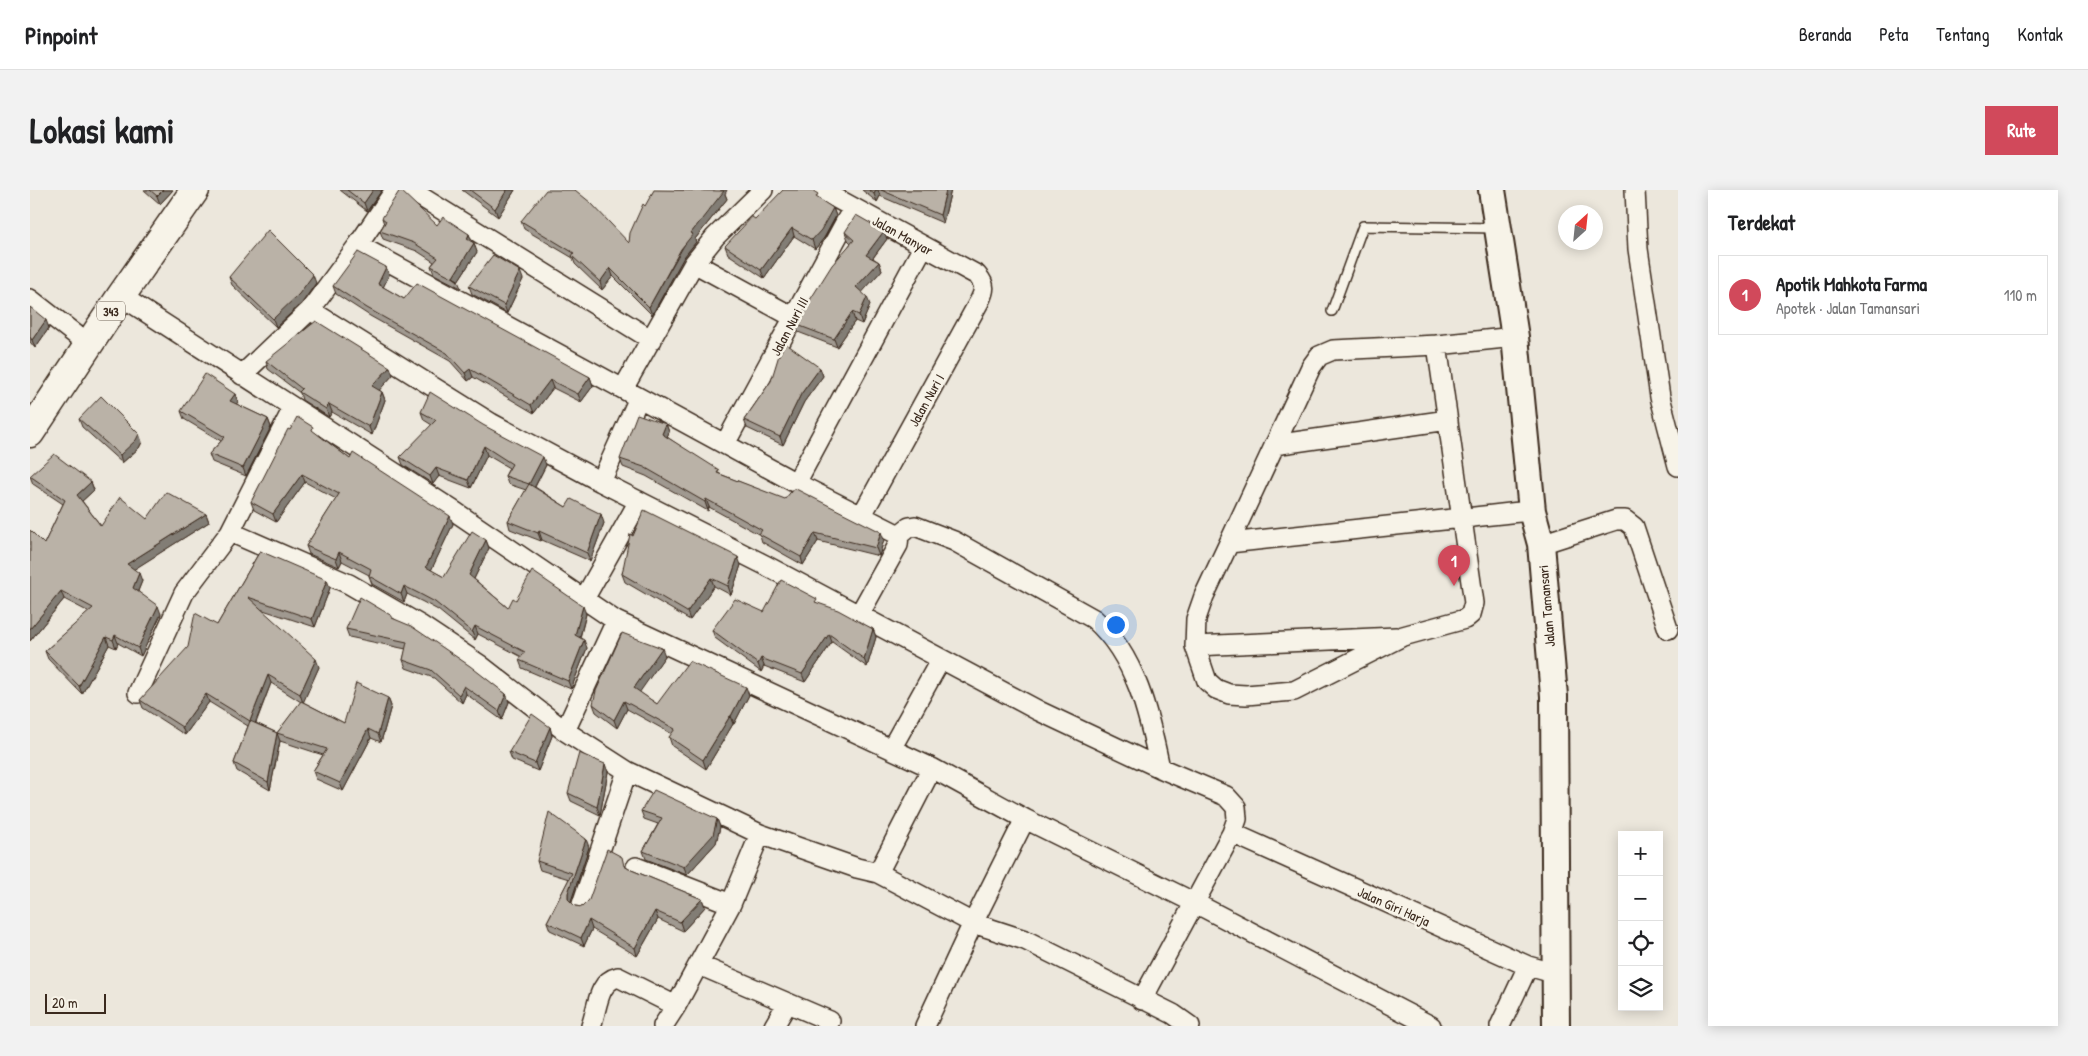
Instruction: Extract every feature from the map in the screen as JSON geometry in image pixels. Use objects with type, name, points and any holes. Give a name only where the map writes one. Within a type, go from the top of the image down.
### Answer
[{"type":"main road","name":"343","points":[[30,434],[121,296],[195,190]]},
{"type":"main road","name":"Jalan Tamansari","points":[[1492,190],[1515,337],[1532,511],[1541,544],[1554,696],[1556,1026]]},
{"type":"street","points":[[242,374],[310,310],[358,245],[395,190]]},
{"type":"street","points":[[410,190],[652,340]]},
{"type":"street","points":[[601,482],[631,393],[652,340],[694,264],[715,237],[763,190]]},
{"type":"street","name":"Jalan Manyar","points":[[821,190],[977,276],[984,283]]},
{"type":"street","points":[[1635,190],[1638,249],[1660,396],[1678,466]]},
{"type":"street","name":"Jalan Nuri III","points":[[725,444],[854,208]]},
{"type":"street","points":[[358,245],[796,483],[899,535]]},
{"type":"street","points":[[796,483],[923,247]]},
{"type":"street","points":[[694,264],[793,317]]},
{"type":"street","name":"Jalan Nuri I","points":[[862,516],[982,296],[984,283]]},
{"type":"street","points":[[121,296],[457,513],[616,621],[932,768],[1025,819],[1195,903],[1431,1026]]},
{"type":"street","points":[[30,299],[89,345]]},
{"type":"street","points":[[310,310],[491,423],[601,482],[859,615],[1039,711],[1160,768],[1226,796],[1236,807],[1237,819],[1232,834],[1142,1000]]},
{"type":"street","points":[[1437,345],[1474,603],[1471,614],[1465,619],[1403,636],[1294,691],[1246,695],[1229,694],[1216,689],[1207,681],[1195,646],[1196,619],[1201,603],[1274,445],[1311,367],[1319,356],[1333,350],[1437,345],[1515,337]]},
{"type":"street","points":[[138,693],[184,594],[230,532],[293,408]]},
{"type":"street","points":[[1274,445],[1448,420]]},
{"type":"street","points":[[584,599],[639,501]]},
{"type":"street","points":[[1229,542],[1532,511]]},
{"type":"street","points":[[1541,544],[1616,520],[1625,520],[1634,527],[1668,629]]},
{"type":"street","points":[[859,615],[898,545],[899,535],[909,527],[915,526],[954,541],[1094,619],[1108,631],[1121,650],[1148,713],[1160,768]]},
{"type":"street","points":[[230,532],[350,584],[420,625],[480,665],[565,731],[627,771],[760,834],[856,868],[878,873],[972,923],[1025,940],[1173,1014],[1190,1026]]},
{"type":"street","points":[[565,731],[616,621]]},
{"type":"street","points":[[1195,646],[1403,636]]},
{"type":"street","points":[[891,750],[941,659]]},
{"type":"street","points":[[878,873],[932,768]]},
{"type":"street","points":[[582,904],[627,771]]},
{"type":"street","points":[[925,1026],[972,923],[1025,819]]},
{"type":"street","points":[[663,1026],[699,965],[731,904],[760,834]]},
{"type":"street","name":"Jalan Giri Harja","points":[[1232,834],[1528,966],[1557,974]]},
{"type":"street","points":[[636,867],[731,904]]},
{"type":"street","points":[[699,965],[830,1021]]},
{"type":"street","points":[[1500,1026],[1528,966]]},
{"type":"street","points":[[591,1026],[602,986],[609,979],[618,976],[676,1006]]},
{"type":"street","points":[[774,1026],[787,1004]]},
{"type":"lane","points":[[1332,311],[1363,226],[1368,224],[1497,228]]},
{"type":"building","points":[[150,190],[163,190],[157,196]]},
{"type":"building","points":[[347,190],[373,190],[364,203]]},
{"type":"building","points":[[400,190],[437,225],[443,217],[469,234],[467,239],[474,243],[453,277],[458,280],[431,266],[438,258],[414,243],[380,231],[386,221],[382,218]]},
{"type":"building","points":[[470,190],[507,190],[495,209]]},
{"type":"building","points":[[546,190],[575,190],[591,203],[629,243],[630,233],[643,204],[645,206],[654,190],[724,191],[691,233],[693,234],[681,249],[649,307],[610,268],[600,282],[572,256],[574,253],[521,221]]},
{"type":"building","points":[[783,190],[812,190],[818,194],[816,197],[833,208],[821,230],[812,240],[792,228],[761,270],[725,246],[752,217],[755,219]]},
{"type":"building","points":[[881,190],[946,190],[940,215]]},
{"type":"building","points":[[856,215],[884,231],[866,255],[879,262],[856,287],[867,297],[859,315],[852,312],[834,339],[795,324],[832,265],[854,240],[845,232]]},
{"type":"building","points":[[268,230],[313,275],[299,294],[273,319],[229,277]]},
{"type":"building","points":[[358,252],[386,267],[378,284],[404,299],[417,283],[590,377],[578,394],[550,380],[531,405],[470,369],[465,373],[447,353],[367,308],[333,286]]},
{"type":"building","points":[[493,255],[520,271],[504,305],[469,286]]},
{"type":"building","points":[[30,307],[46,320],[32,340],[30,337]]},
{"type":"building","points":[[316,321],[390,367],[372,386],[382,392],[369,427],[329,404],[326,409],[299,392],[302,389],[266,361]]},
{"type":"building","points":[[785,343],[820,368],[801,394],[780,437],[744,420],[771,381]]},
{"type":"building","points":[[205,374],[235,394],[230,401],[268,419],[243,468],[209,454],[225,437],[181,411]]},
{"type":"building","points":[[430,392],[483,425],[543,457],[529,484],[505,476],[512,464],[484,446],[468,480],[436,468],[430,476],[400,457],[436,420],[421,412]]},
{"type":"building","points":[[101,396],[139,434],[136,440],[120,455],[79,419]]},
{"type":"building","points":[[637,414],[666,424],[662,434],[719,470],[717,473],[785,499],[794,488],[881,532],[876,548],[815,533],[801,557],[759,534],[762,530],[706,499],[705,502],[644,467],[620,459]]},
{"type":"building","points":[[297,417],[313,427],[312,430],[350,459],[353,453],[450,516],[426,567],[444,577],[472,531],[486,540],[469,575],[508,608],[513,598],[516,600],[532,571],[583,606],[575,635],[584,640],[568,681],[519,660],[525,652],[475,626],[472,632],[435,602],[420,594],[404,586],[401,594],[369,576],[371,569],[339,552],[336,559],[306,546],[339,494],[302,474],[273,514],[251,502],[288,429],[290,430]]},
{"type":"building","points":[[54,454],[91,482],[77,495],[101,526],[120,497],[147,519],[166,492],[206,514],[127,564],[139,573],[133,588],[158,606],[138,648],[115,635],[113,640],[106,637],[79,686],[45,651],[93,608],[61,591],[30,629],[30,530],[44,544],[65,500],[30,476]]},
{"type":"building","points":[[529,484],[566,507],[571,499],[601,514],[587,553],[539,531],[538,533],[508,521]]},
{"type":"building","points":[[644,510],[738,557],[728,586],[711,578],[687,612],[622,574],[630,534],[633,536]]},
{"type":"building","points":[[260,551],[327,580],[312,619],[248,597],[316,659],[300,694],[268,675],[250,721],[206,694],[182,727],[140,700],[188,647],[195,613],[217,625]]},
{"type":"building","points":[[781,580],[817,599],[815,602],[838,610],[873,629],[864,659],[829,634],[802,674],[761,658],[758,664],[712,630],[735,599],[764,612]]},
{"type":"building","points":[[360,597],[392,616],[392,618],[411,626],[470,666],[506,694],[499,711],[464,686],[459,695],[431,670],[403,660],[407,642],[346,629]]},
{"type":"building","points":[[622,633],[662,648],[634,688],[657,704],[689,661],[746,687],[731,716],[703,760],[669,737],[675,729],[624,701],[614,720],[593,704],[596,691]]},
{"type":"building","points":[[356,683],[388,698],[378,734],[368,729],[340,783],[313,771],[327,749],[277,733],[301,701],[344,723]]},
{"type":"building","points":[[532,714],[550,727],[535,763],[509,752]]},
{"type":"building","points":[[250,721],[277,733],[268,782],[234,763]]},
{"type":"building","points":[[579,753],[605,764],[597,807],[568,793]]},
{"type":"building","points":[[654,790],[717,819],[713,835],[684,867],[643,851],[662,818],[641,811]]},
{"type":"building","points":[[549,812],[586,839],[568,893],[568,899],[575,906],[582,907],[589,900],[607,849],[622,857],[624,866],[629,869],[702,899],[680,922],[655,911],[635,948],[589,920],[581,938],[547,922],[572,873],[537,861]]},
{"type":"place","name":"Apotik Mahkota Farma","points":[[1454,586]]}]
